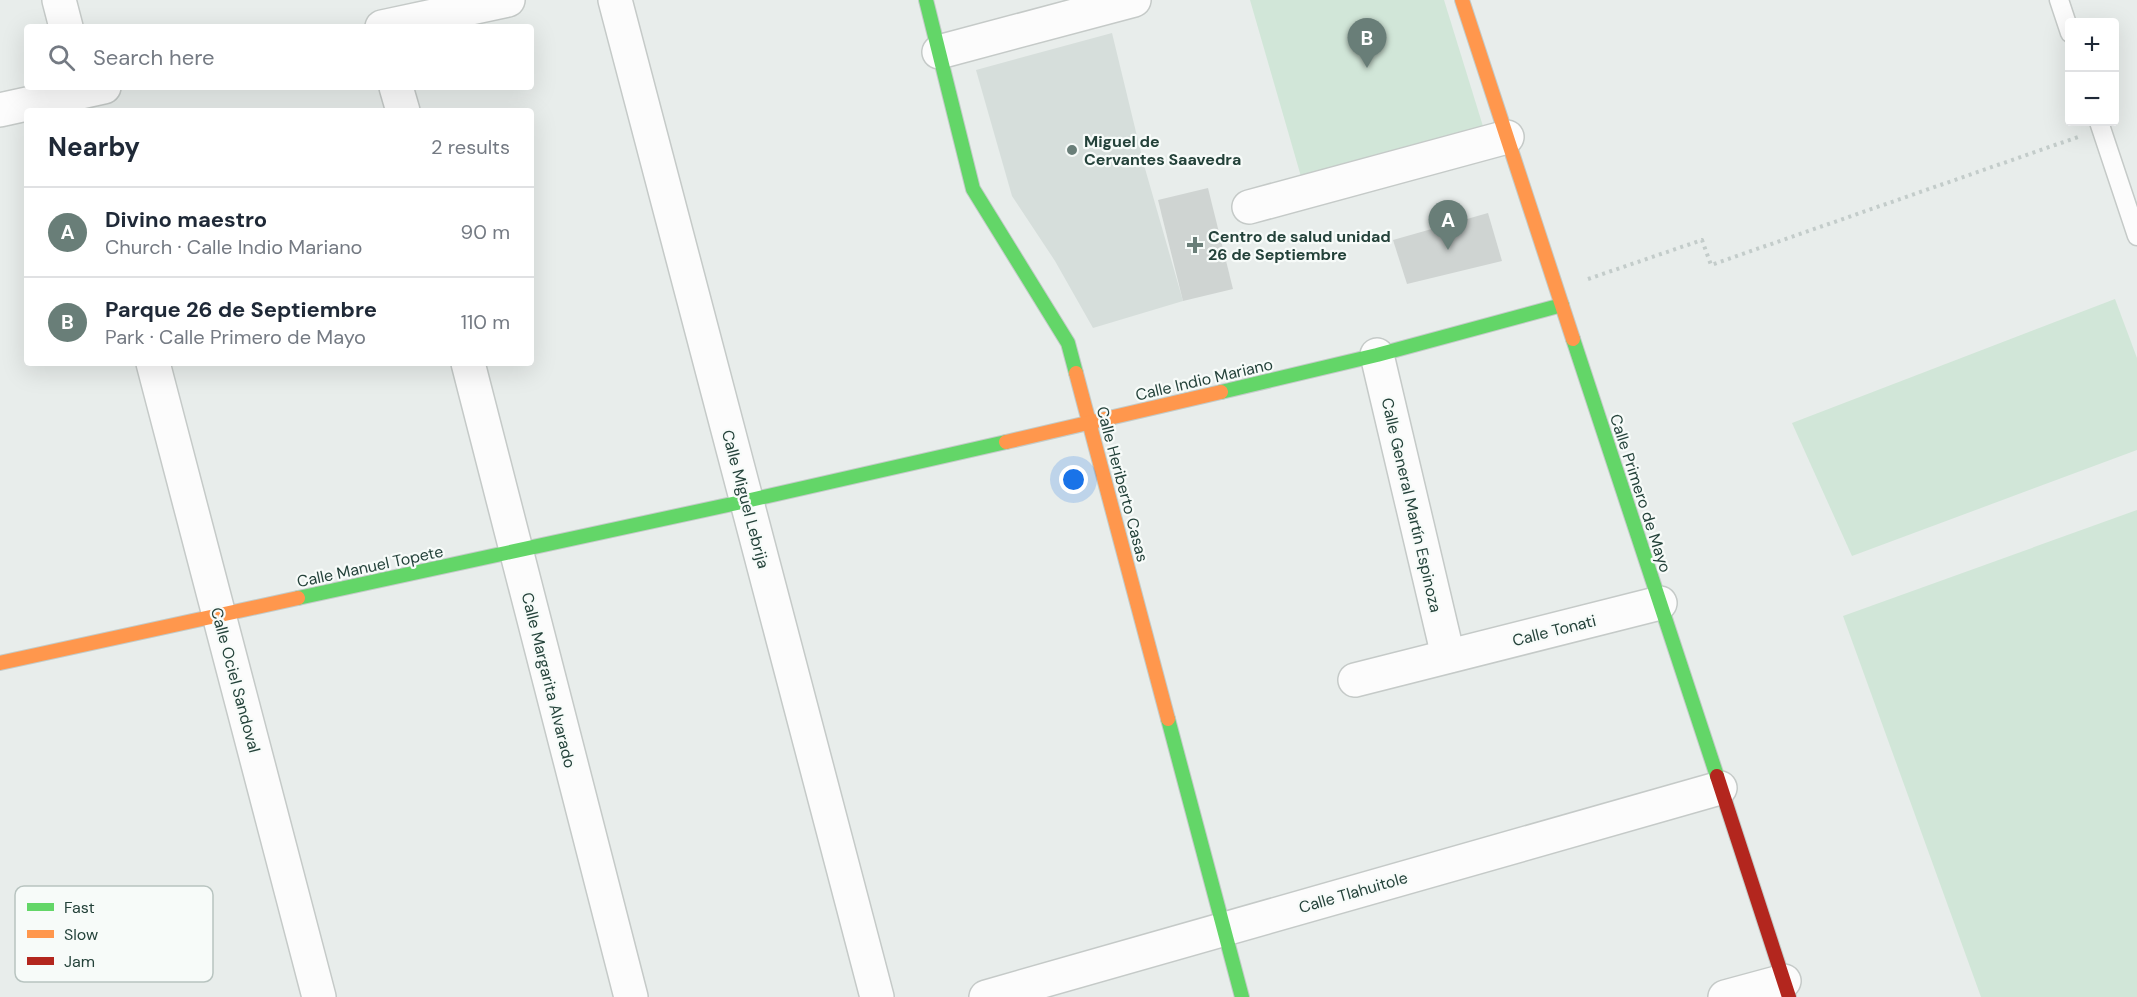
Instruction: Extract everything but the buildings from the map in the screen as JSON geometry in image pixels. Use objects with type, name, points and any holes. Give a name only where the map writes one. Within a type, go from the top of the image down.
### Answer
[{"type":"street","points":[[59,0],[65,24]]},
{"type":"street","points":[[374,0],[380,24]]},
{"type":"street","points":[[395,24],[508,0]]},
{"type":"street","name":"Calle Miguel Lebrija","points":[[615,0],[877,997]]},
{"type":"street","name":"Calle Heriberto Casas","points":[[926,0],[973,189],[1068,343],[1242,997]]},
{"type":"street","points":[[939,52],[1134,0]]},
{"type":"street","name":"Calle Primero de Mayo","points":[[1462,0],[1787,989]]},
{"type":"street","points":[[397,90],[402,108]]},
{"type":"street","points":[[0,110],[89,94]]},
{"type":"street","points":[[1250,207],[1507,137]]},
{"type":"street","name":"Calle Indio Mariano","points":[[746,501],[1377,355],[1562,305]]},
{"type":"street","name":"Calle General Martín Espinoza","points":[[1377,355],[1448,656]]},
{"type":"street","name":"Calle Ociel Sandoval","points":[[154,366],[319,997]]},
{"type":"street","name":"Calle Margarita Alvarado","points":[[469,366],[631,997]]},
{"type":"street","name":"Calle Manuel Topete","points":[[0,663],[746,501]]},
{"type":"street","name":"Calle Tonati","points":[[1355,680],[1660,603]]},
{"type":"street","name":"Calle Tlahuitole","points":[[986,997],[1720,788]]},
{"type":"street","points":[[1725,997],[1787,989]]},
{"type":"lane","points":[[2059,0],[2065,18]]},
{"type":"lane","points":[[2100,126],[2137,236]]},
{"type":"path","points":[[1557,289],[1702,240],[1711,265],[2097,126]]},
{"type":"shaded area","points":[[1112,33],[1144,165],[1183,301],[1093,328],[1055,261],[1012,196],[976,70]]},
{"type":"green space","points":[[1250,0],[1444,0],[1486,136],[1304,187]]},
{"type":"green space","points":[[2115,299],[2137,358],[2137,450],[1852,556],[1792,423]]},
{"type":"green space","points":[[2137,510],[2137,997],[1981,997],[1843,616]]},
{"type":"traffic: fast","points":[[926,0],[973,189],[1068,343],[1076,373]]},
{"type":"traffic: fast","points":[[1221,392],[1377,355],[1562,305]]},
{"type":"traffic: fast","points":[[1573,339],[1717,776]]},
{"type":"traffic: fast","points":[[298,598],[1006,442]]},
{"type":"traffic: fast","points":[[1168,719],[1242,997]]},
{"type":"traffic: slow","points":[[1462,0],[1573,339]]},
{"type":"traffic: slow","points":[[1076,373],[1168,719]]},
{"type":"traffic: slow","points":[[1006,442],[1221,392]]},
{"type":"traffic: slow","points":[[0,663],[298,598]]},
{"type":"traffic: jam","points":[[1717,776],[1789,997]]},
{"type":"place","name":"Parque 26 de Septiembre","points":[[1367,68]]},
{"type":"place","name":"Miguel de Cervantes Saavedra","points":[[1072,150]]},
{"type":"place","name":"Centro de salud unidad 26 de Septiembre","points":[[1195,245]]},
{"type":"place","name":"Divino maestro","points":[[1448,250]]}]
